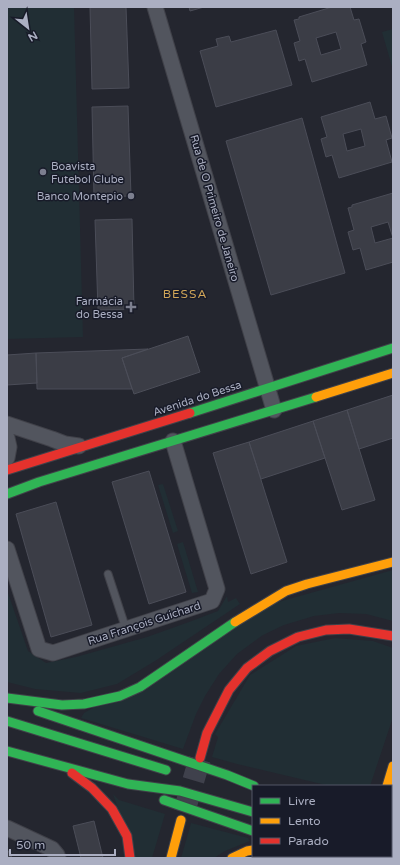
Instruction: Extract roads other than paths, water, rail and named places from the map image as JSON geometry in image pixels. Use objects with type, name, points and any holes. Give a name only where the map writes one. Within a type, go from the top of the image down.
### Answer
[{"type":"main road","name":"Avenida do Bessa","points":[[7,470],[393,348]]},
{"type":"main road","points":[[7,494],[39,482],[393,373]]},
{"type":"main road","points":[[7,699],[62,705],[84,704],[120,696],[140,687],[226,628],[286,591],[307,584],[393,562]]},
{"type":"main road","points":[[200,758],[208,733],[229,690],[247,668],[270,651],[298,637],[326,630],[349,629],[393,636]]},
{"type":"main road","points":[[7,699],[227,775],[252,785]]},
{"type":"main road","points":[[7,720],[175,772]]},
{"type":"main road","points":[[7,751],[128,784],[180,791]]},
{"type":"main road","points":[[387,785],[393,766]]},
{"type":"main road","points":[[63,767],[92,788],[112,809],[127,836],[130,858]]},
{"type":"main road","points":[[145,776],[180,791],[252,812]]},
{"type":"main road","points":[[128,784],[174,804],[252,831]]},
{"type":"main road","points":[[234,788],[252,789]]},
{"type":"main road","points":[[171,858],[181,820]]},
{"type":"main road","points":[[232,858],[252,850]]},
{"type":"street","name":"Rua de O Primeiro de Janeiro","points":[[155,7],[274,410]]},
{"type":"street","points":[[7,424],[66,444],[84,446]]},
{"type":"street","points":[[7,438],[9,447],[7,458]]},
{"type":"street","name":"Rua François Guichard","points":[[7,549],[38,649],[53,652],[212,601],[217,589],[173,441]]},
{"type":"street","points":[[7,828],[52,849],[58,858]]},
{"type":"lane","points":[[108,574],[126,629]]},
{"type":"tunnel","points":[[184,812],[200,758]]},
{"type":"place","name":"Boavista Futebol Clube","points":[[43,172]]},
{"type":"place","name":"Banco Montepio","points":[[131,196]]},
{"type":"place","name":"Farmácia do Bessa","points":[[131,307]]},
{"type":"district","name":"BESSA","points":[[185,294]]}]
